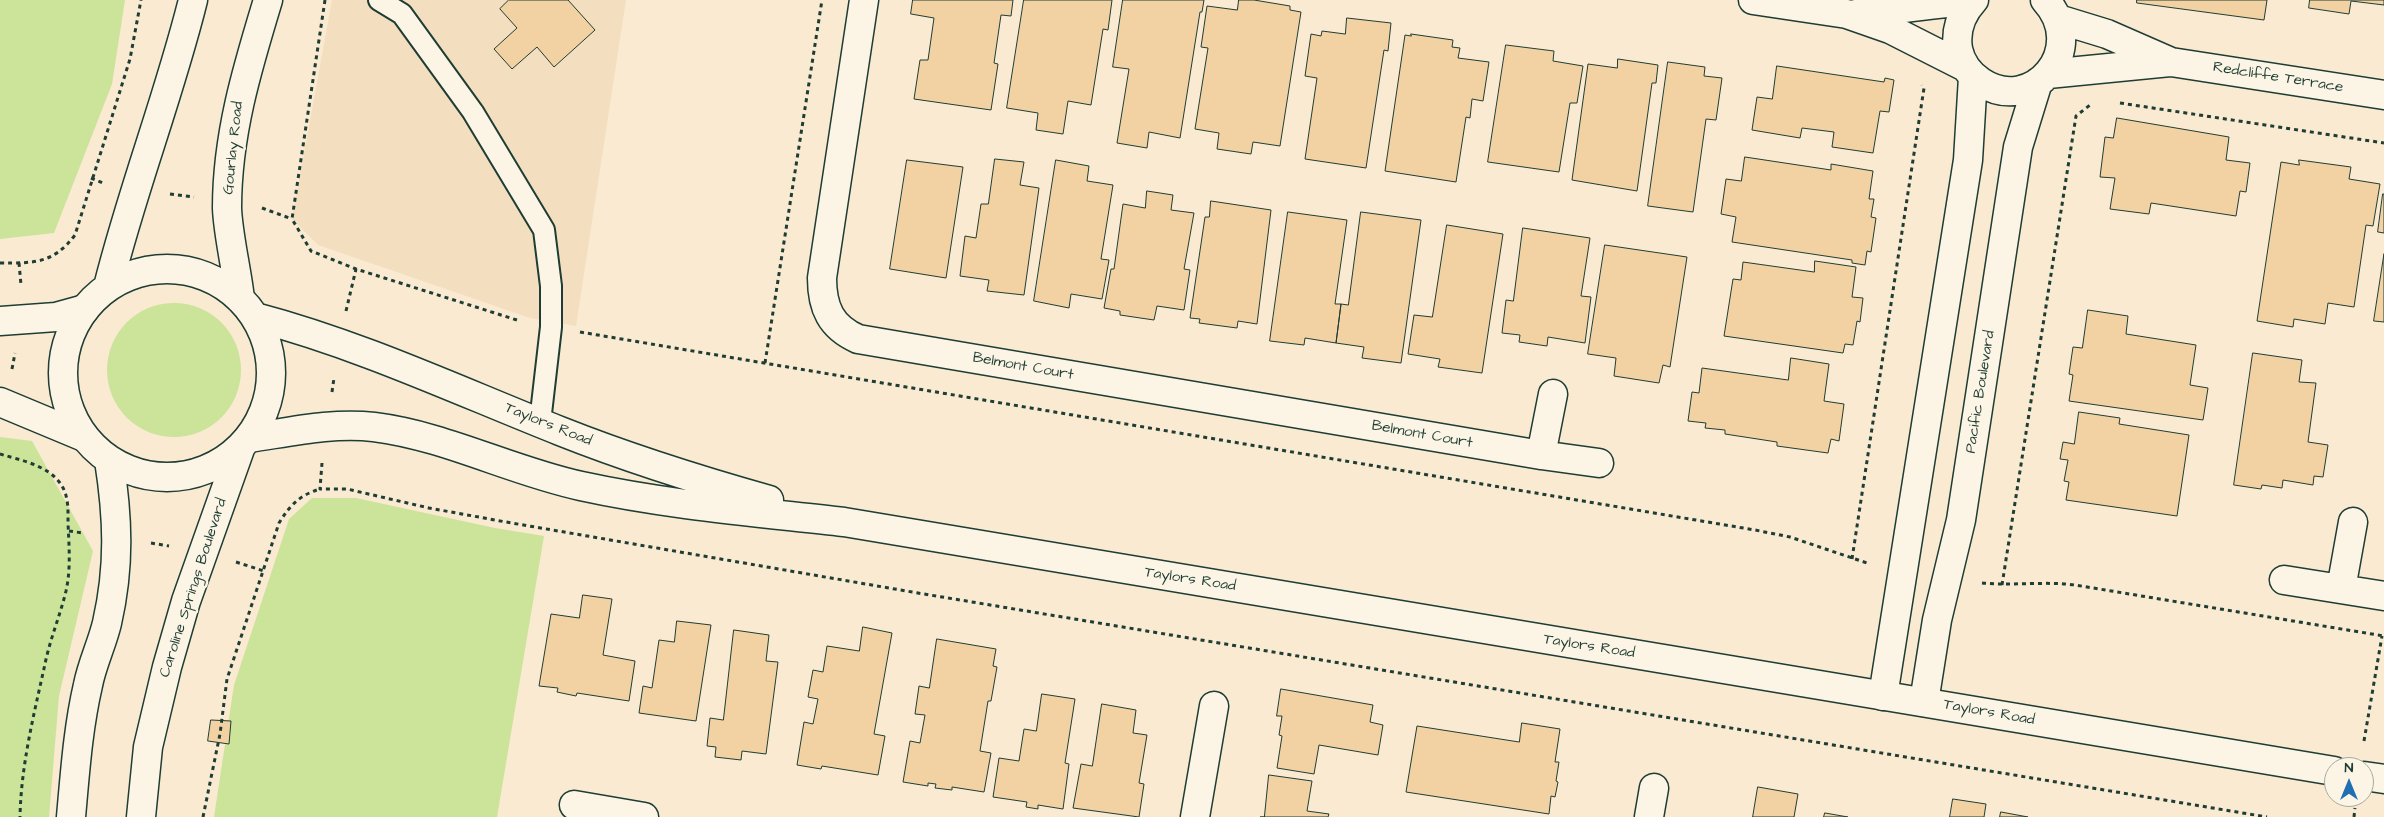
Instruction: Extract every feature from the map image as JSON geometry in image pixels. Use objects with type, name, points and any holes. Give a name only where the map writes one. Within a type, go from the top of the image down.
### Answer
[{"type":"main road","points":[[108,288],[136,190],[176,66],[193,0]]},
{"type":"main road","name":"Gourlay Road","points":[[248,308],[227,210],[229,168],[239,97],[268,0]]},
{"type":"main road","name":"Belmont Court","points":[[864,0],[822,278],[825,308],[832,321],[846,334],[858,339],[1541,455],[1599,463]]},
{"type":"main road","points":[[1752,0],[1847,14],[1894,10],[1931,3],[1973,1]]},
{"type":"main road","points":[[1882,696],[1968,160],[1969,72],[1957,40],[1958,26],[1964,13],[1973,1]]},
{"type":"main road","name":"Redcliffe Terrace","points":[[2053,7],[2107,34],[2171,62],[2384,95]]},
{"type":"main road","name":"Pacific Boulevard","points":[[1924,702],[1937,620],[1961,520],[2018,147],[2043,78],[2057,62],[2061,48],[2062,33],[2053,7]]},
{"type":"main road","name":"Redcliffe Terrace","points":[[1847,14],[1890,29],[1918,42],[1969,72],[1988,86],[2005,91],[2022,90],[2043,78],[2171,62]]},
{"type":"main road","points":[[84,437],[68,406],[62,372],[68,339],[85,309],[108,288],[134,274],[162,269],[190,271],[217,282],[248,308]]},
{"type":"main road","name":"Taylors Road","points":[[248,308],[340,341],[644,462],[844,522]]},
{"type":"main road","name":"Caroline Springs Boulevard","points":[[141,817],[148,748],[166,667],[186,602],[245,443],[263,416],[271,391],[272,365],[266,340],[248,308]]},
{"type":"main road","points":[[0,321],[56,317],[85,309]]},
{"type":"main road","points":[[1541,455],[1553,394]]},
{"type":"main road","points":[[0,402],[84,437],[109,460],[141,474],[176,477],[210,468],[245,443]]},
{"type":"main road","name":"Taylors Road","points":[[245,443],[326,427],[372,427],[415,434],[579,486],[650,500],[844,522],[2324,769]]},
{"type":"main road","points":[[71,817],[77,751],[88,684],[107,625],[115,584],[118,537],[109,460]]},
{"type":"main road","points":[[2341,588],[2352,522]]},
{"type":"main road","points":[[2284,580],[2384,596]]},
{"type":"main road","points":[[1195,817],[1214,706]]},
{"type":"main road","points":[[1649,817],[1654,788]]},
{"type":"main road","points":[[574,805],[644,817]]},
{"type":"lane","points":[[379,0],[402,14],[473,112],[544,230],[552,286],[552,327],[540,422]]},
{"type":"path","points":[[0,263],[38,262],[54,256],[66,247],[75,235],[130,59],[141,0]]},
{"type":"path","points":[[765,363],[822,0]]},
{"type":"path","points":[[1852,559],[1924,88],[1911,68],[1916,57],[1918,42]]},
{"type":"path","points":[[2002,585],[2076,116],[2097,100],[2104,70]]},
{"type":"path","points":[[2097,100],[2384,144]]},
{"type":"path","points":[[320,489],[326,427],[340,341],[356,269]]},
{"type":"path","points":[[0,454],[32,464],[51,474],[61,484],[67,498],[68,513],[69,568],[66,590],[45,662],[28,745],[23,771],[20,817]]},
{"type":"path","points":[[203,817],[220,734],[227,679],[279,523],[290,506],[306,493],[320,489],[347,489],[429,508],[860,583],[2267,817]]},
{"type":"path","points":[[2363,748],[2382,636]]},
{"type":"shaded area","points":[[332,0],[626,0],[576,326],[530,318],[318,245],[292,219]]},
{"type":"green space","points":[[0,0],[125,0],[112,84],[54,233],[0,239]]},
{"type":"green space","points":[[174,303],[200,308],[211,314],[221,323],[230,333],[236,344],[241,370],[236,396],[230,407],[221,417],[211,426],[200,432],[174,437],[148,432],[137,426],[127,417],[118,407],[112,396],[107,370],[112,344],[118,333],[127,323],[137,314],[148,308]]},
{"type":"green space","points":[[0,437],[32,441],[93,551],[59,696],[49,817],[0,817]]},
{"type":"green space","points":[[312,498],[356,498],[495,528],[544,536],[497,817],[214,817],[234,685],[289,519]]},
{"type":"building","points":[[509,0],[568,0],[595,30],[554,67],[537,47],[512,69],[494,49],[517,28],[500,9]]},
{"type":"building","points":[[913,0],[1013,0],[1011,16],[1001,15],[994,63],[998,64],[991,110],[914,99],[920,60],[928,60],[934,18],[911,14]]},
{"type":"building","points":[[1024,0],[1112,0],[1108,30],[1103,29],[1091,105],[1068,101],[1063,134],[1036,130],[1038,113],[1007,108]]},
{"type":"building","points":[[1123,0],[1204,0],[1202,12],[1200,12],[1180,138],[1149,132],[1147,148],[1117,143],[1129,69],[1113,67]]},
{"type":"building","points":[[1239,0],[1254,0],[1290,6],[1290,10],[1301,12],[1280,146],[1253,142],[1251,154],[1217,149],[1219,133],[1195,129],[1208,48],[1201,47],[1207,6],[1237,10]]},
{"type":"building","points":[[2137,0],[2267,0],[2264,20],[2137,3]]},
{"type":"building","points":[[2310,0],[2384,0],[2384,5],[2351,1],[2349,14],[2309,8]]},
{"type":"building","points":[[1347,18],[1391,23],[1388,51],[1384,50],[1366,168],[1305,159],[1317,78],[1305,76],[1311,34],[1321,36],[1322,31],[1345,34]]},
{"type":"building","points":[[1411,34],[1453,40],[1452,47],[1460,48],[1458,58],[1489,62],[1483,101],[1472,99],[1470,118],[1466,117],[1456,182],[1385,171],[1405,35],[1411,36]]},
{"type":"building","points":[[1506,45],[1554,51],[1553,61],[1583,66],[1577,103],[1570,103],[1559,172],[1488,162]]},
{"type":"building","points":[[1618,59],[1658,65],[1656,83],[1652,83],[1637,191],[1572,180],[1588,64],[1617,68]]},
{"type":"building","points":[[1668,62],[1705,67],[1704,76],[1722,78],[1716,120],[1706,119],[1693,212],[1648,206]]},
{"type":"building","points":[[1777,66],[1884,82],[1885,78],[1894,80],[1889,112],[1880,111],[1873,153],[1832,147],[1834,132],[1802,128],[1800,138],[1752,130],[1757,97],[1772,99]]},
{"type":"building","points":[[2117,118],[2229,137],[2226,160],[2250,163],[2246,192],[2240,191],[2236,216],[2151,203],[2149,214],[2110,209],[2115,178],[2100,177],[2105,137],[2113,138]]},
{"type":"building","points":[[1745,157],[1831,170],[1831,164],[1873,171],[1869,199],[1874,199],[1871,217],[1876,218],[1871,252],[1867,251],[1865,265],[1852,263],[1852,260],[1732,242],[1736,217],[1721,214],[1726,179],[1741,181]]},
{"type":"building","points":[[995,159],[1024,162],[1020,185],[1039,188],[1024,295],[987,291],[989,280],[960,276],[965,236],[976,238],[981,204],[988,204]]},
{"type":"building","points":[[907,160],[963,167],[946,278],[890,269]]},
{"type":"building","points":[[1056,160],[1089,166],[1087,181],[1113,185],[1101,259],[1109,260],[1102,299],[1071,294],[1069,308],[1034,301]]},
{"type":"building","points":[[2299,160],[2351,167],[2349,179],[2380,184],[2373,226],[2366,225],[2354,307],[2328,303],[2325,324],[2294,319],[2293,327],[2257,321],[2281,162],[2299,165]]},
{"type":"building","points":[[1147,191],[1173,195],[1171,210],[1194,213],[1184,269],[1190,270],[1184,310],[1157,306],[1154,320],[1120,315],[1120,311],[1104,308],[1111,269],[1114,269],[1123,204],[1145,208]]},
{"type":"building","points":[[2384,194],[2384,233],[2378,232]]},
{"type":"building","points":[[1211,201],[1271,210],[1257,324],[1238,321],[1237,328],[1199,323],[1200,319],[1190,318],[1205,217],[1209,217]]},
{"type":"building","points":[[1288,212],[1347,220],[1335,304],[1341,304],[1336,343],[1305,338],[1304,345],[1270,341]]},
{"type":"building","points":[[1361,212],[1421,220],[1401,363],[1362,358],[1364,347],[1336,343],[1341,304],[1348,305]]},
{"type":"building","points":[[1447,225],[1503,234],[1482,373],[1438,367],[1440,359],[1408,354],[1414,315],[1432,317]]},
{"type":"building","points":[[1523,228],[1590,238],[1581,296],[1591,297],[1585,343],[1548,337],[1547,346],[1519,342],[1520,335],[1502,333],[1506,300],[1513,301]]},
{"type":"building","points":[[1605,245],[1687,257],[1670,367],[1663,365],[1659,383],[1614,376],[1616,358],[1588,354]]},
{"type":"building","points":[[2384,254],[2384,322],[2374,321]]},
{"type":"building","points":[[1815,261],[1856,267],[1852,297],[1863,298],[1860,322],[1857,321],[1853,345],[1845,344],[1843,353],[1724,336],[1733,279],[1741,280],[1743,262],[1814,272]]},
{"type":"building","points":[[2088,310],[2128,316],[2126,334],[2196,345],[2190,385],[2208,388],[2203,420],[2069,401],[2073,375],[2069,374],[2073,347],[2082,348]]},
{"type":"building","points":[[2253,353],[2302,360],[2299,382],[2316,383],[2308,442],[2328,445],[2323,477],[2314,476],[2313,485],[2283,480],[2282,488],[2262,485],[2261,489],[2234,485]]},
{"type":"building","points":[[1791,358],[1829,364],[1824,401],[1844,404],[1839,441],[1831,439],[1828,453],[1777,446],[1777,442],[1725,434],[1725,430],[1705,428],[1706,423],[1688,421],[1692,392],[1699,393],[1702,368],[1788,380]]},
{"type":"building","points":[[2079,412],[2120,418],[2119,424],[2189,435],[2177,516],[2066,500],[2069,482],[2064,481],[2068,460],[2060,459],[2063,442],[2074,444]]},
{"type":"building","points":[[583,595],[612,599],[603,655],[635,661],[629,701],[577,693],[576,696],[557,692],[558,688],[539,686],[551,614],[579,618]]},
{"type":"building","points":[[677,621],[711,625],[696,721],[639,713],[643,686],[652,688],[659,640],[674,642]]},
{"type":"building","points":[[863,627],[892,633],[874,734],[885,736],[878,775],[822,766],[821,769],[797,765],[804,722],[813,724],[818,699],[808,697],[813,670],[823,672],[827,646],[859,651]]},
{"type":"building","points":[[734,630],[769,635],[766,661],[778,662],[766,754],[742,751],[741,760],[715,757],[716,747],[707,746],[710,718],[723,720]]},
{"type":"building","points":[[937,639],[996,649],[993,666],[997,667],[991,701],[988,701],[980,751],[991,753],[984,792],[952,787],[952,790],[935,788],[936,784],[928,783],[928,786],[903,782],[910,741],[920,743],[925,715],[915,714],[919,686],[929,688]]},
{"type":"building","points":[[1281,689],[1373,705],[1370,722],[1383,725],[1378,755],[1319,745],[1314,774],[1277,768],[1282,736],[1279,735],[1282,716],[1277,716]]},
{"type":"building","points":[[1042,694],[1075,699],[1065,763],[1069,764],[1063,809],[1038,805],[1038,809],[1026,807],[1027,802],[993,797],[999,758],[1019,761],[1024,729],[1036,731]]},
{"type":"building","points":[[1102,704],[1136,710],[1133,733],[1147,735],[1139,783],[1144,784],[1139,817],[1073,808],[1081,764],[1092,766]]},
{"type":"building","points":[[211,720],[231,721],[229,744],[208,741]]},
{"type":"building","points":[[1522,723],[1560,729],[1555,762],[1559,762],[1556,781],[1558,782],[1555,797],[1551,796],[1549,814],[1406,792],[1417,726],[1519,742]]},
{"type":"building","points":[[1269,775],[1312,781],[1307,811],[1329,814],[1328,817],[1264,817]]},
{"type":"building","points":[[1758,787],[1798,794],[1794,817],[1753,817]]},
{"type":"building","points":[[1953,799],[1986,804],[1984,817],[1950,817]]},
{"type":"building","points":[[2001,812],[2028,817],[2000,817]]},
{"type":"building","points":[[1825,813],[1848,817],[1824,817]]}]
